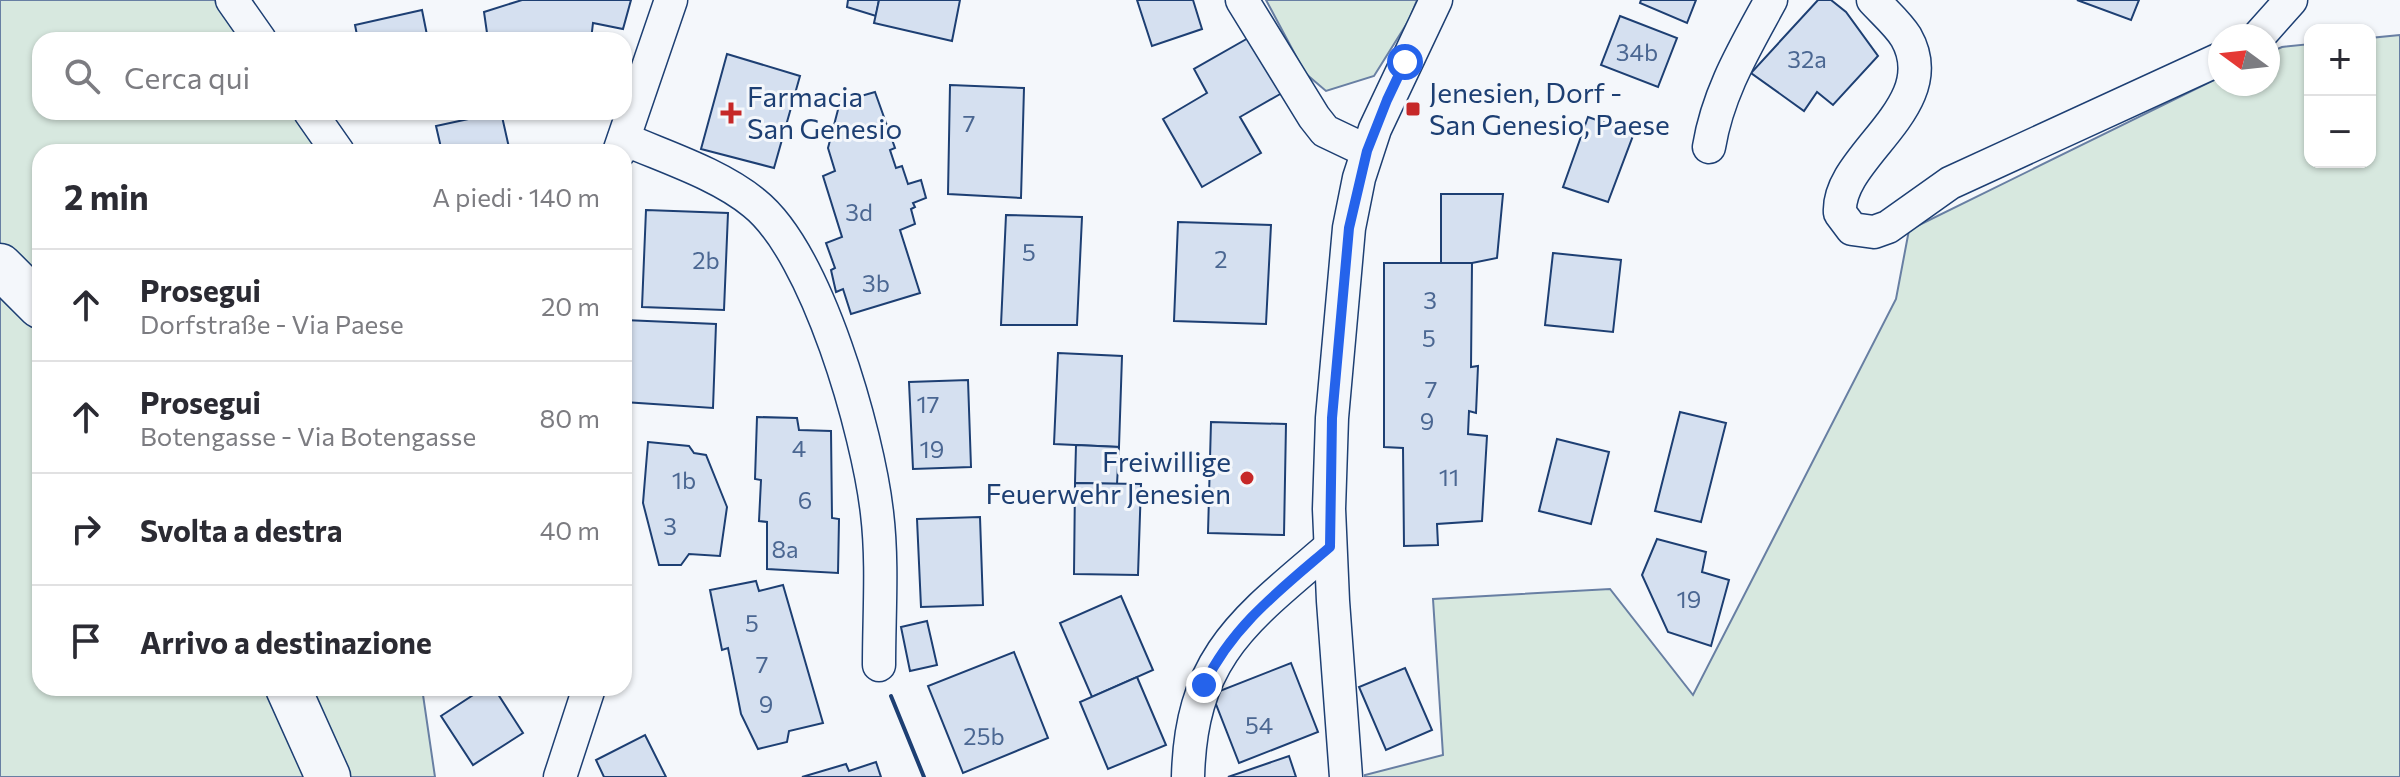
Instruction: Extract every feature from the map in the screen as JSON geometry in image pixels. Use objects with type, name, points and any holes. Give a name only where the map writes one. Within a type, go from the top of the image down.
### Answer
[{"type":"main road","points":[[0,266],[32,298]]},
{"type":"main road","points":[[292,696],[328,777]]},
{"type":"street","points":[[232,0],[254,32]]},
{"type":"street","points":[[632,113],[671,0]]},
{"type":"street","points":[[1242,0],[1325,131],[1367,151]]},
{"type":"street","points":[[1346,777],[1330,547],[1332,418],[1349,228],[1367,151],[1387,100],[1436,0]]},
{"type":"street","points":[[1709,147],[1724,90],[1771,0]]},
{"type":"street","points":[[1873,0],[1906,36],[1914,58],[1911,88],[1890,128],[1842,191],[1840,213],[1852,229],[1862,232],[1888,227],[1950,183],[2208,65]]},
{"type":"street","points":[[2270,24],[2291,0]]},
{"type":"street","points":[[316,120],[332,144]]},
{"type":"street","points":[[621,144],[630,120]]},
{"type":"street","points":[[632,149],[720,182],[755,203],[795,252],[812,286],[839,358],[873,482],[880,561],[879,665]]},
{"type":"street","points":[[1188,777],[1192,729],[1204,685],[1215,663],[1256,611],[1330,547]]},
{"type":"street","points":[[560,777],[586,696]]},
{"type":"shaded area","points":[[0,0],[215,0],[237,32],[32,32],[32,120],[301,120],[317,144],[32,144],[32,696],[423,696],[435,777],[0,777]]},
{"type":"shaded area","points":[[1266,0],[1417,0],[1409,20],[1374,76],[1326,91],[1305,73]]},
{"type":"shaded area","points":[[2400,35],[2400,777],[1365,777],[1443,755],[1433,599],[1610,589],[1693,695],[1896,299],[1909,230],[2208,83],[2208,96],[2280,96],[2282,47],[2304,45],[2304,168],[2376,168],[2376,37]]},
{"type":"building","points":[[522,0],[631,0],[623,29],[593,23],[592,32],[487,32],[484,12]]},
{"type":"building","points":[[848,0],[879,0],[876,16],[847,7]]},
{"type":"building","points":[[879,0],[960,0],[952,41],[874,23]]},
{"type":"building","points":[[1137,0],[1193,0],[1202,29],[1152,46]]},
{"type":"building","points":[[1641,0],[1696,0],[1687,23],[1640,3]]},
{"type":"building","points":[[1818,0],[1831,0],[1846,12],[1878,56],[1833,105],[1817,92],[1804,111],[1751,73]]},
{"type":"building","points":[[2077,0],[2139,0],[2131,20]]},
{"type":"building","points":[[422,10],[426,32],[356,32],[355,25]]},
{"type":"building","points":[[1620,16],[1677,38],[1658,87],[1601,65]]},
{"type":"building","points":[[1250,37],[1282,93],[1240,117],[1261,153],[1202,187],[1163,119],[1207,93],[1194,69]]},
{"type":"building","points":[[727,54],[800,76],[774,168],[701,149]]},
{"type":"building","points":[[950,85],[1024,88],[1021,198],[948,194]]},
{"type":"building","points":[[875,92],[895,148],[890,150],[896,168],[902,166],[908,184],[921,180],[926,198],[913,203],[915,207],[911,209],[915,224],[900,230],[920,293],[851,314],[843,289],[836,292],[831,270],[835,268],[826,243],[842,237],[823,176],[835,171],[828,148],[840,102]]},
{"type":"building","points":[[1588,117],[1634,133],[1608,202],[1563,187]]},
{"type":"building","points":[[464,120],[503,120],[508,144],[440,144],[436,126]]},
{"type":"building","points":[[1441,194],[1503,194],[1497,258],[1472,263],[1441,263]]},
{"type":"building","points":[[646,210],[728,213],[724,310],[642,307]]},
{"type":"building","points":[[1006,215],[1082,217],[1077,325],[1001,325]]},
{"type":"building","points":[[1178,222],[1271,225],[1266,324],[1174,321]]},
{"type":"building","points":[[1553,253],[1621,260],[1613,332],[1545,325]]},
{"type":"building","points":[[1384,263],[1472,263],[1471,367],[1478,366],[1476,413],[1469,411],[1468,434],[1487,436],[1482,521],[1437,524],[1438,545],[1404,546],[1403,448],[1384,447]]},
{"type":"building","points":[[632,320],[716,324],[713,408],[632,403]]},
{"type":"building","points":[[1058,353],[1122,356],[1119,447],[1054,444]]},
{"type":"building","points":[[968,380],[971,467],[913,469],[909,382]]},
{"type":"building","points":[[1680,412],[1726,423],[1701,522],[1655,511]]},
{"type":"building","points":[[757,417],[797,418],[799,430],[831,431],[832,518],[839,519],[838,573],[767,569],[767,522],[759,521],[761,480],[755,479]]},
{"type":"building","name":"Freiwillige Feuerwehr Jenesien","points":[[1211,422],[1286,424],[1284,535],[1208,533]]},
{"type":"building","points":[[1557,439],[1609,452],[1591,524],[1539,511]]},
{"type":"building","points":[[648,442],[689,446],[694,453],[706,455],[727,507],[720,556],[689,554],[681,565],[659,565],[643,503]]},
{"type":"building","points":[[1076,445],[1119,447],[1117,484],[1075,483]]},
{"type":"building","points":[[1075,483],[1141,484],[1138,575],[1074,574]]},
{"type":"building","points":[[980,517],[983,605],[921,607],[917,519]]},
{"type":"building","points":[[1657,539],[1706,552],[1702,572],[1729,580],[1711,646],[1668,632],[1642,575]]},
{"type":"building","points":[[756,581],[759,591],[783,585],[823,723],[789,731],[787,742],[758,749],[741,714],[728,648],[722,650],[710,590]]},
{"type":"building","points":[[1121,596],[1153,670],[1092,697],[1060,623]]},
{"type":"building","points":[[927,621],[937,665],[910,671],[901,627]]},
{"type":"building","points":[[1014,652],[1048,738],[963,773],[928,686]]},
{"type":"building","points":[[1291,663],[1318,732],[1239,763],[1212,694]]},
{"type":"building","points":[[1405,668],[1432,730],[1386,750],[1359,687]]},
{"type":"building","points":[[1137,677],[1166,745],[1108,769],[1080,702]]},
{"type":"building","points":[[472,696],[499,696],[523,733],[473,765],[441,716]]},
{"type":"building","points":[[645,735],[666,777],[604,777],[596,760]]},
{"type":"building","points":[[1289,756],[1296,777],[1228,777]]},
{"type":"building","points":[[876,762],[881,777],[802,777],[846,764],[849,771]]},
{"type":"wall","points":[[891,696],[924,777]]},
{"type":"place","name":"Jenesien, Dorf - San Genesio, Paese","points":[[1413,109]]},
{"type":"place","name":"Farmacia San Genesio","points":[[731,113]]},
{"type":"place","name":"Freiwillige Feuerwehr Jenesien","points":[[1247,478]]},
{"type":"route","points":[[1204,685],[1238,630],[1330,547],[1332,418],[1349,228],[1367,151],[1405,62]]}]
